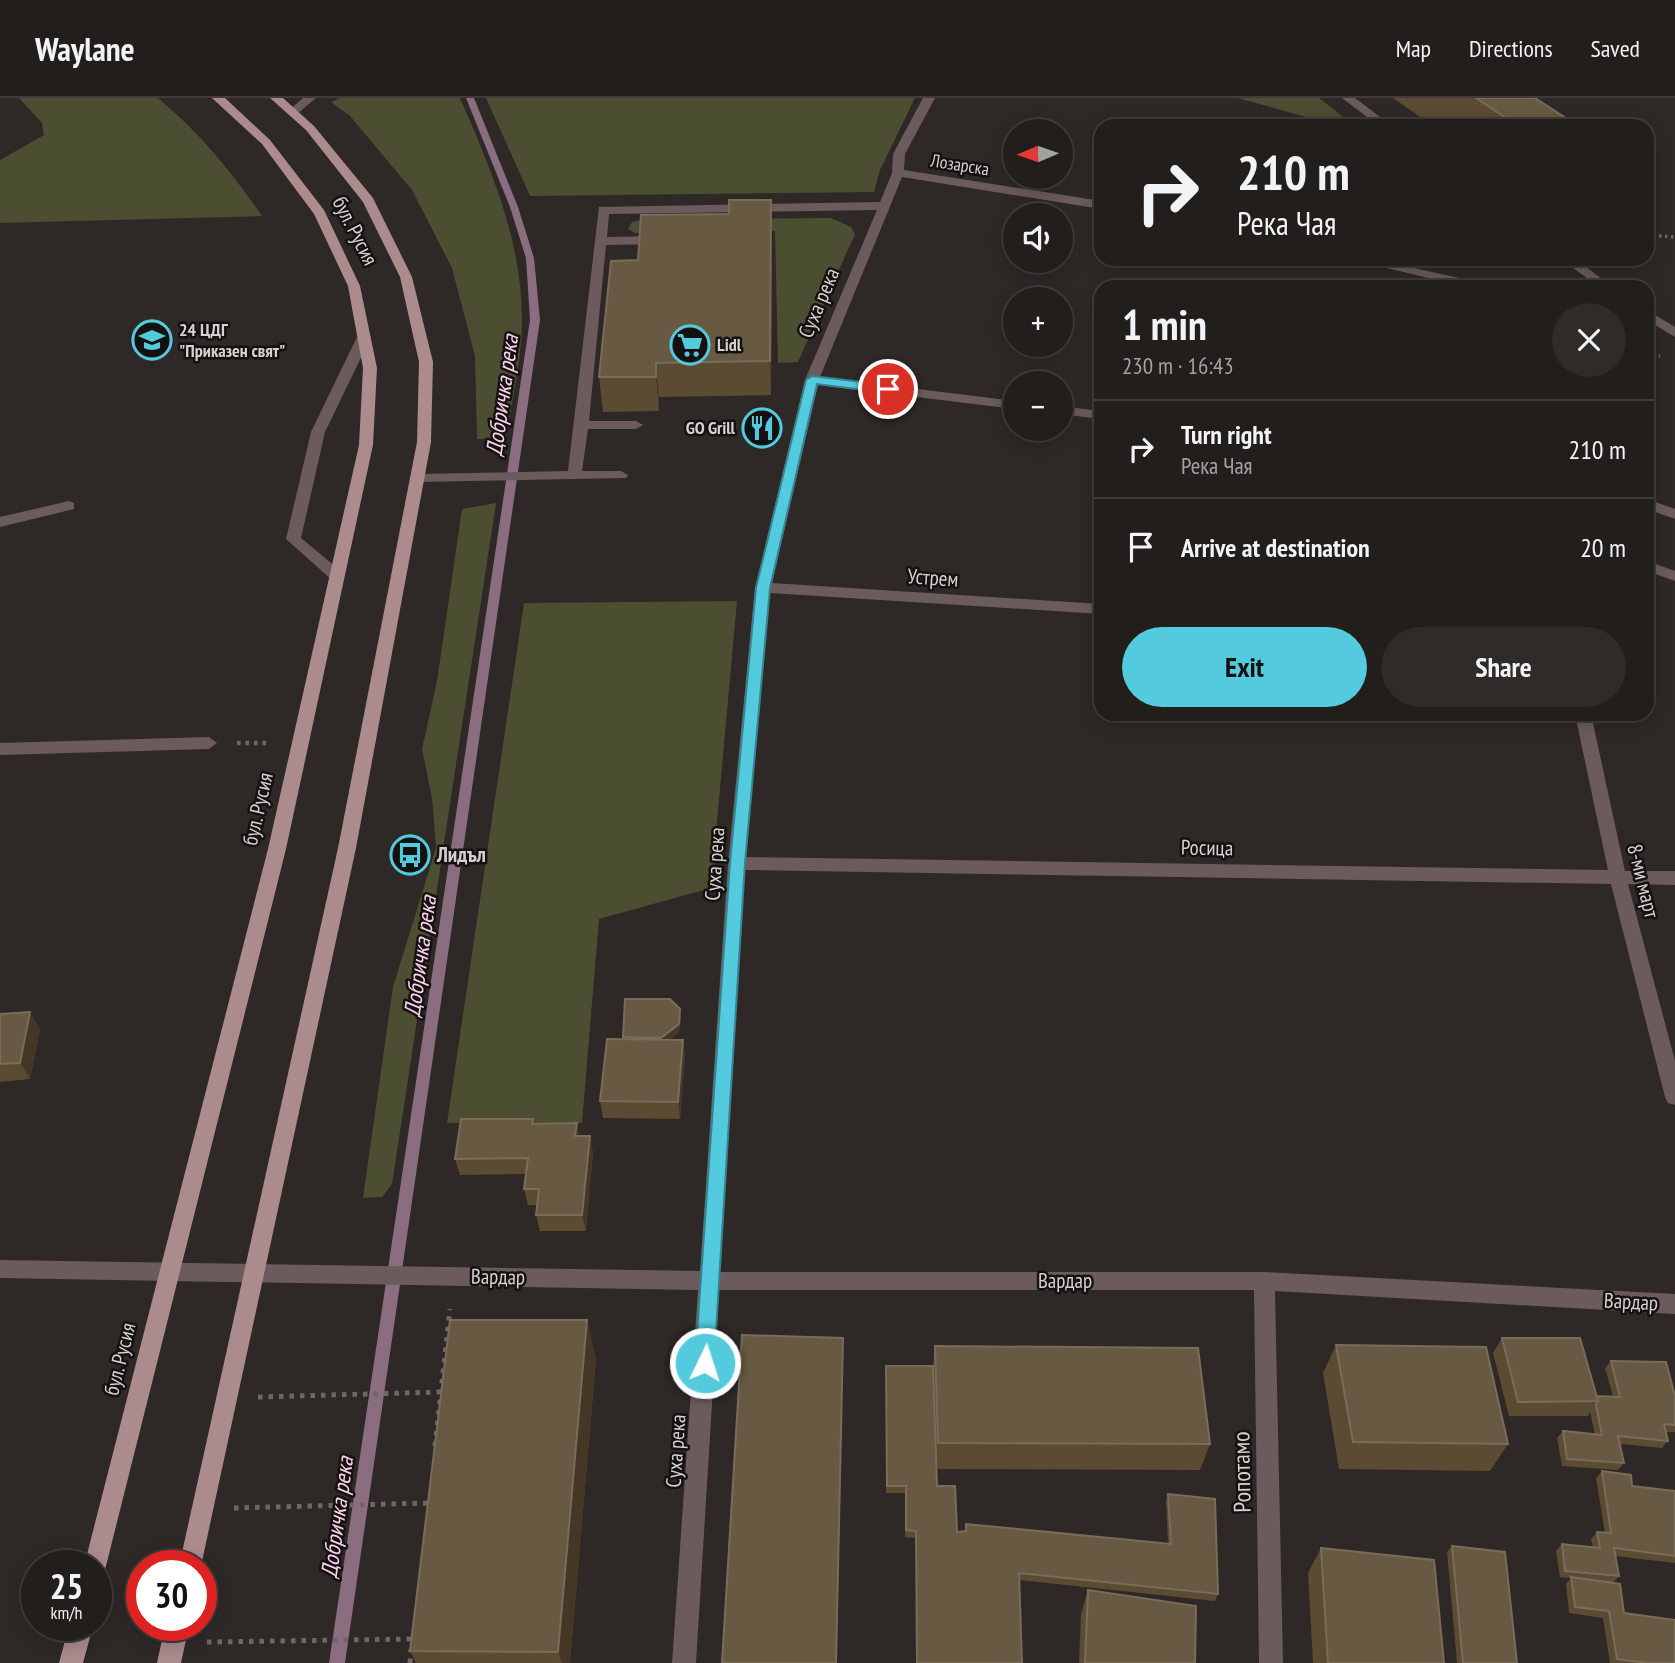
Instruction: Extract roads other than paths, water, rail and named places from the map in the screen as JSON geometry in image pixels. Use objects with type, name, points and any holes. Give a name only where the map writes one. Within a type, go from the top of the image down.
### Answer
[{"type":"main road","name":"бул. Русия","points":[[100,1550],[277,849],[366,445],[370,368],[354,286],[320,213],[266,142],[218,98]]},
{"type":"main road","name":"бул. Русия","points":[[193,1550],[347,848],[424,442],[426,362],[406,277],[369,201],[310,128],[276,98]]},
{"type":"main road","points":[[71,1663],[77,1641]]},
{"type":"street","points":[[293,113],[310,98]]},
{"type":"street","name":"Суха река","points":[[684,1663],[737,863],[763,588],[812,380],[898,173],[899,154],[929,98]]},
{"type":"street","points":[[1348,98],[1376,119]]},
{"type":"street","name":"Лозарска","points":[[898,173],[1094,204]]},
{"type":"street","points":[[574,475],[582,425],[603,209],[884,206]]},
{"type":"street","points":[[600,241],[682,240]]},
{"type":"street","points":[[1388,266],[1450,280]]},
{"type":"street","points":[[1577,266],[1597,280]]},
{"type":"street","points":[[1654,319],[1675,333]]},
{"type":"street","points":[[337,576],[293,539],[318,432],[364,337]]},
{"type":"street","points":[[812,380],[1003,404]]},
{"type":"street","points":[[1073,412],[1094,414]]},
{"type":"street","points":[[582,425],[636,425]]},
{"type":"street","points":[[418,478],[537,474],[621,475]]},
{"type":"street","points":[[0,522],[69,506]]},
{"type":"street","points":[[1654,506],[1675,514]]},
{"type":"street","points":[[1654,568],[1675,576]]},
{"type":"street","name":"Устрем","points":[[763,588],[1094,609]]},
{"type":"street","name":"8-ми март","points":[[1584,721],[1618,878],[1675,1097]]},
{"type":"street","points":[[0,749],[209,743]]},
{"type":"street","name":"Росица","points":[[737,863],[1675,878]]},
{"type":"street","points":[[0,1269],[252,1275]]},
{"type":"street","name":"Вардар","points":[[252,1275],[710,1281],[1264,1281],[1675,1304]]},
{"type":"street","name":"Ропотамо","points":[[1264,1281],[1271,1663]]},
{"type":"waterway","name":"Добричка река","points":[[337,1663],[535,320],[530,258],[514,207],[470,98]]},
{"type":"place","name":"24 ЦДГ \"Приказен свят\"","points":[[152,340]]},
{"type":"place","name":"Lidl","points":[[690,345]]},
{"type":"place","name":"GO Grill","points":[[762,428]]},
{"type":"place","name":"Лидъл","points":[[410,855]]}]
